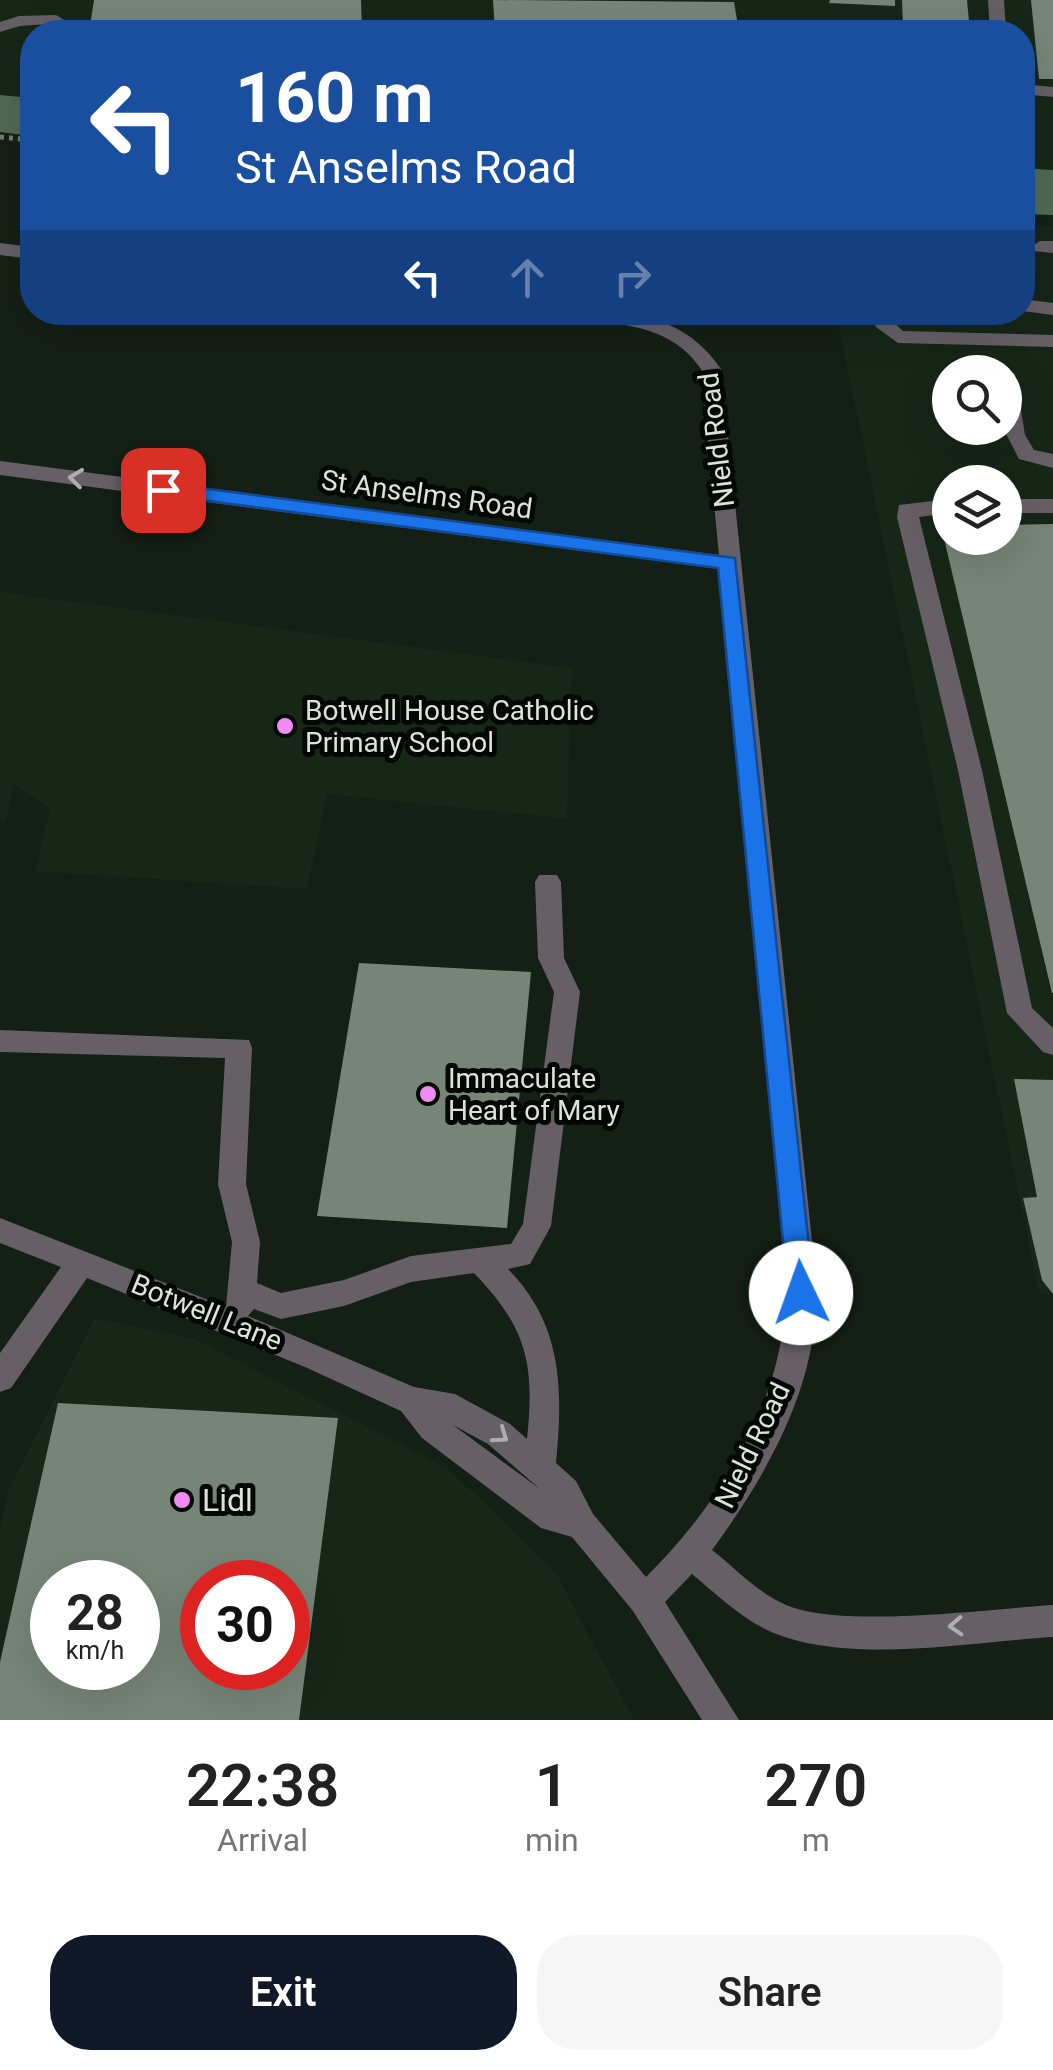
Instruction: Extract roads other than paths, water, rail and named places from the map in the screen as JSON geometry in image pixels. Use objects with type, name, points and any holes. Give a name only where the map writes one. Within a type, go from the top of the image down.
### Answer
[{"type":"street","name":"Nield Road","points":[[639,325],[666,329],[690,341],[706,360],[724,480],[728,563],[801,1293],[798,1337],[771,1415],[742,1480],[692,1554],[645,1600]]},
{"type":"street","points":[[886,325],[898,337],[1053,341]]},
{"type":"street","points":[[999,339],[1002,355]]},
{"type":"street","points":[[1020,445],[1026,454],[1053,462]]},
{"type":"street","name":"St Anselms Road","points":[[0,468],[728,563]]},
{"type":"street","points":[[932,506],[907,510],[908,517],[970,770],[1020,1013],[1053,1044]]},
{"type":"street","points":[[1022,506],[1053,506]]},
{"type":"street","points":[[244,1292],[281,1306],[344,1293],[412,1269],[520,1255],[538,1226],[567,992],[550,958],[548,882]]},
{"type":"street","points":[[0,1041],[239,1048],[232,1184],[246,1242],[244,1292],[236,1324]]},
{"type":"street","name":"Botwell Lane","points":[[0,1230],[236,1324],[412,1401],[444,1404],[471,1416],[540,1467],[565,1492],[582,1525],[645,1600],[722,1720]]},
{"type":"street","points":[[0,1378],[82,1261]]},
{"type":"street","points":[[482,1262],[512,1290],[541,1342],[549,1382],[540,1467]]},
{"type":"street","name":"Botwell Lane","points":[[412,1401],[434,1428],[538,1507],[552,1517],[582,1525]]},
{"type":"street","points":[[692,1554],[777,1618],[803,1628],[851,1630],[1053,1621]]},
{"type":"place","name":"Botwell House Catholic Primary School","points":[[285,726]]},
{"type":"place","name":"Immaculate Heart of Mary","points":[[428,1094]]},
{"type":"place","name":"Lidl","points":[[182,1500]]}]
